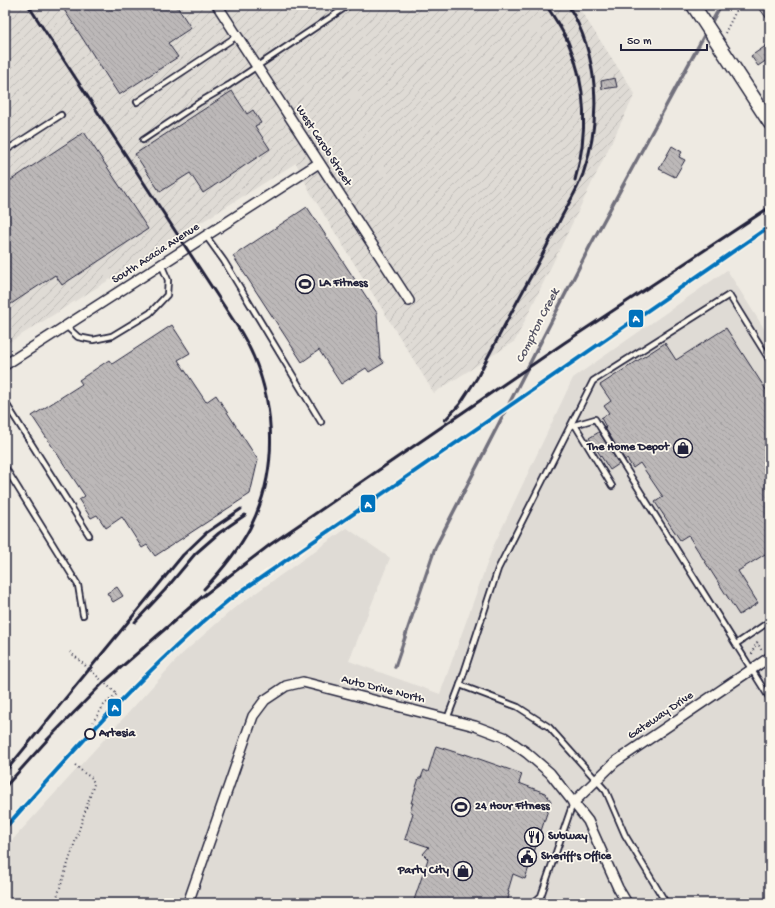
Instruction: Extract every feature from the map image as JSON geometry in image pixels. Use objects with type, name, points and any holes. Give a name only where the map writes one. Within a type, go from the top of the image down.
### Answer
[{"type":"street","name":"West Carob Street","points":[[217,5],[409,301]]},
{"type":"street","points":[[694,6],[770,124]]},
{"type":"street","name":"South Acacia Avenue","points":[[5,365],[319,163]]},
{"type":"street","name":"Gateway Drive","points":[[573,803],[615,762],[770,658]]},
{"type":"street","name":"Auto Drive North","points":[[188,903],[253,716],[265,700],[286,686],[303,682],[475,726],[504,737],[527,753],[550,773],[588,822],[618,888],[627,903]]},
{"type":"lane","points":[[143,140],[349,5]]},
{"type":"lane","points":[[137,102],[237,36]]},
{"type":"lane","points":[[5,151],[61,115]]},
{"type":"lane","points":[[206,236],[224,261],[321,422]]},
{"type":"lane","points":[[66,326],[78,337],[93,340],[112,336],[150,313],[166,295],[168,280],[161,264]]},
{"type":"lane","points":[[447,719],[460,685],[498,569],[573,425],[593,382],[729,295],[770,361]]},
{"type":"lane","points":[[5,402],[89,535]]},
{"type":"lane","points":[[573,425],[595,419],[770,699]]},
{"type":"lane","points":[[573,425],[612,486]]},
{"type":"lane","points":[[5,467],[78,585],[83,615]]},
{"type":"lane","points":[[736,644],[770,621]]},
{"type":"lane","points":[[460,685],[518,707],[549,726],[606,791],[625,835],[666,903]]},
{"type":"lane","points":[[533,903],[542,896],[573,803]]},
{"type":"path","points":[[718,45],[739,5]]},
{"type":"path","points":[[752,654],[757,643],[762,651]]},
{"type":"path","points":[[70,652],[117,694],[104,705],[93,722]]},
{"type":"path","points":[[55,903],[94,784],[92,778],[74,764]]},
{"type":"shaded area","points":[[5,5],[577,5],[635,94],[515,341],[434,393],[310,192],[296,163],[5,345]]},
{"type":"shaded area","points":[[727,270],[770,338],[770,903],[5,903],[5,848],[181,655],[233,609],[347,528],[390,558],[349,661],[440,694],[493,547],[573,378]]},
{"type":"building","points":[[61,5],[176,5],[191,28],[168,43],[178,57],[119,95]]},
{"type":"building","points":[[757,5],[770,5],[770,23]]},
{"type":"building","points":[[770,43],[770,58],[758,66],[751,56]]},
{"type":"building","points":[[615,78],[617,87],[602,89],[601,81]]},
{"type":"building","points":[[232,91],[247,114],[253,110],[261,123],[255,126],[270,149],[203,193],[190,173],[160,192],[135,154]]},
{"type":"building","points":[[84,132],[148,229],[62,285],[55,275],[5,308],[5,184]]},
{"type":"building","points":[[672,146],[682,152],[679,157],[685,160],[675,177],[659,169]]},
{"type":"building","name":"LA Fitness","points":[[307,207],[377,313],[380,358],[384,363],[369,372],[366,368],[341,384],[319,350],[302,362],[233,256]]},
{"type":"building","points":[[172,325],[190,353],[178,360],[206,402],[216,395],[258,460],[250,494],[155,556],[147,545],[142,548],[122,517],[106,528],[97,515],[91,518],[79,500],[85,496],[32,416],[82,384],[79,380],[109,360],[112,364]]},
{"type":"building","name":"The Home Depot","points":[[726,328],[770,396],[770,551],[738,571],[758,603],[739,615],[688,535],[680,540],[655,502],[663,497],[640,463],[633,468],[627,459],[625,460],[605,428],[606,427],[601,418],[609,413],[604,406],[611,401],[600,385],[665,343],[676,360]]},
{"type":"building","points":[[599,432],[619,464],[610,470],[589,438]]},
{"type":"building","points":[[117,587],[123,596],[113,602],[107,593]]},
{"type":"building","points":[[436,746],[464,755],[465,754],[522,774],[519,783],[545,793],[551,801],[525,879],[513,874],[508,891],[509,895],[507,903],[413,903],[428,859],[423,854],[429,847],[405,839],[413,813],[410,811],[413,803],[411,803],[419,778],[421,778],[424,770],[428,772]]},
{"type":"waterway","name":"Compton Creek","points":[[710,25],[721,5]]},
{"type":"waterway","name":"Compton Creek","points":[[395,667],[435,548],[590,246],[706,32]]},
{"type":"railway","points":[[28,5],[241,332],[253,355],[262,379],[270,429],[270,454],[267,480],[260,504],[250,528],[235,552],[204,589]]},
{"type":"railway","points":[[546,5],[568,42],[579,75],[582,93],[584,128],[575,180]]},
{"type":"railway","points":[[445,420],[460,404],[477,378],[573,196],[583,174],[593,131],[595,110],[594,88],[586,45],[578,24],[568,5]]},
{"type":"railway","points":[[5,787],[48,739],[103,683],[203,596],[271,544],[564,343],[770,207]]},
{"type":"railway","points":[[5,772],[183,555],[206,533],[241,509]]},
{"type":"railway","points":[[135,622],[165,590],[195,554],[219,533],[245,515]]},
{"type":"transit line","name":"A","points":[[5,828],[86,738],[141,680],[199,625],[230,599],[770,226]]},
{"type":"place","name":"LA Fitness","points":[[305,284]]},
{"type":"place","name":"The Home Depot","points":[[683,448]]},
{"type":"place","name":"Artesia","points":[[90,734]]},
{"type":"place","name":"24 Hour Fitness","points":[[461,807]]},
{"type":"place","name":"Subway","points":[[534,837]]},
{"type":"place","name":"Sheriff's Office","points":[[527,857]]},
{"type":"place","name":"Party City","points":[[463,871]]}]
